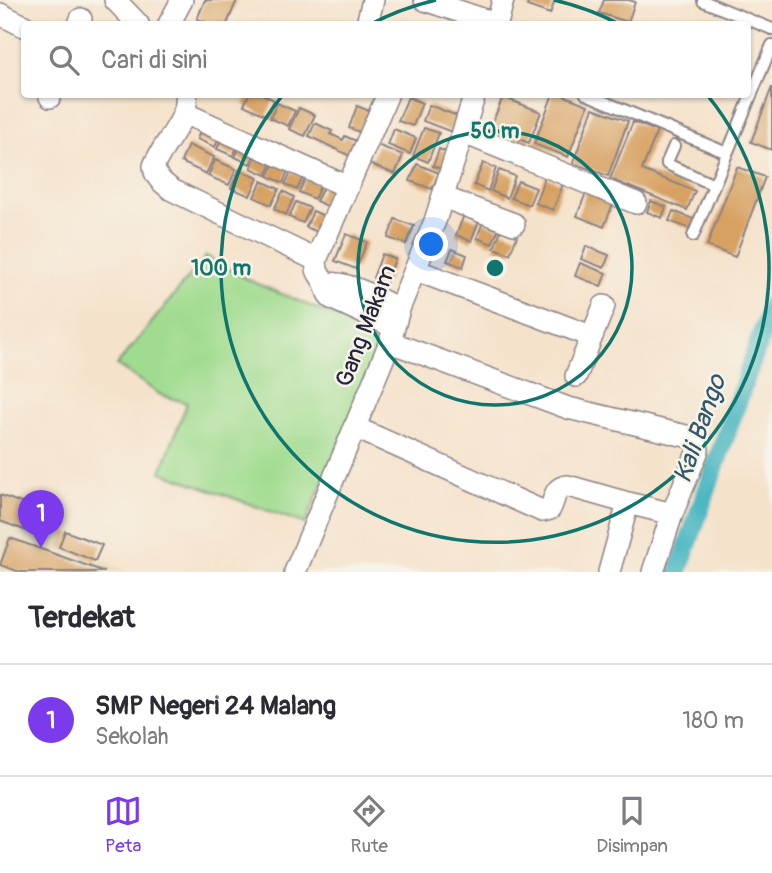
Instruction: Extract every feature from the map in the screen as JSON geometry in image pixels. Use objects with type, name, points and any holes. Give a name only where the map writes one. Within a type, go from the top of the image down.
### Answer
[{"type":"street","points":[[115,0],[135,21]]},
{"type":"street","points":[[171,21],[182,0]]},
{"type":"street","points":[[368,21],[373,0]]},
{"type":"street","points":[[425,0],[488,21]]},
{"type":"street","points":[[498,21],[503,0]]},
{"type":"street","points":[[0,14],[21,24]]},
{"type":"street","points":[[386,98],[316,260],[317,273],[325,283],[326,292],[331,298],[568,408],[694,439],[698,450],[672,514],[653,572]]},
{"type":"street","name":"Gang Makam","points":[[295,572],[435,221],[474,98]]},
{"type":"street","points":[[316,260],[172,190],[159,179],[154,170],[155,161],[185,104],[348,187]]},
{"type":"street","points":[[464,134],[636,203]]},
{"type":"street","points":[[443,197],[514,224]]},
{"type":"street","points":[[415,270],[592,336]]},
{"type":"street","points":[[576,376],[604,306]]},
{"type":"street","points":[[354,427],[542,511],[550,509],[558,489],[568,486],[672,514]]},
{"type":"street","points":[[609,572],[628,503]]},
{"type":"lane","points":[[702,1],[772,29]]},
{"type":"lane","points":[[751,95],[772,45]]},
{"type":"lane","points":[[596,98],[727,153]]},
{"type":"lane","points":[[694,236],[750,98]]},
{"type":"lane","points":[[674,146],[667,164],[714,185]]},
{"type":"shaded area","points":[[0,496],[40,523],[125,572],[0,572]]},
{"type":"green space","points":[[206,256],[253,282],[380,335],[380,348],[305,524],[161,472],[187,403],[161,395],[117,365]]},
{"type":"building","points":[[205,0],[237,0],[228,21],[197,19]]},
{"type":"building","points":[[529,0],[555,0],[550,14],[527,6]]},
{"type":"building","points":[[604,0],[635,2],[628,21],[599,13]]},
{"type":"building","points":[[772,87],[772,150],[751,142]]},
{"type":"building","points":[[247,98],[274,100],[267,116],[244,105]]},
{"type":"building","points":[[408,98],[422,103],[413,126],[398,121]]},
{"type":"building","points":[[503,98],[541,112],[529,143],[490,128]]},
{"type":"building","points":[[551,98],[570,98],[588,105],[568,157],[534,144]]},
{"type":"building","points":[[277,103],[295,111],[288,126],[270,118]]},
{"type":"building","points":[[429,105],[463,118],[457,134],[423,121]]},
{"type":"building","points":[[357,106],[375,113],[367,135],[349,128]]},
{"type":"building","points":[[299,108],[315,115],[305,136],[289,129]]},
{"type":"building","points":[[593,108],[628,121],[608,176],[573,163]]},
{"type":"building","points":[[633,122],[657,131],[642,170],[695,191],[687,210],[610,179]]},
{"type":"building","points":[[204,123],[222,131],[215,147],[197,139]]},
{"type":"building","points":[[315,123],[343,140],[345,136],[365,145],[358,160],[309,136]]},
{"type":"building","points":[[424,128],[439,133],[428,162],[413,156]]},
{"type":"building","points":[[394,129],[416,138],[410,154],[388,145]]},
{"type":"building","points":[[224,133],[240,141],[233,156],[217,149]]},
{"type":"building","points":[[242,142],[257,149],[250,164],[235,157]]},
{"type":"building","points":[[188,145],[214,157],[206,174],[181,162]]},
{"type":"building","points":[[377,145],[403,155],[395,174],[369,164]]},
{"type":"building","points":[[439,149],[454,155],[448,171],[433,166]]},
{"type":"building","points":[[258,152],[274,159],[266,175],[251,168]]},
{"type":"building","points":[[215,160],[236,169],[229,185],[208,176]]},
{"type":"building","points":[[275,162],[289,168],[283,183],[268,176]]},
{"type":"building","points":[[483,163],[496,168],[488,191],[474,185]]},
{"type":"building","points":[[417,164],[439,173],[432,189],[410,181]]},
{"type":"building","points":[[737,167],[765,177],[735,257],[707,246]]},
{"type":"building","points":[[239,170],[258,178],[250,196],[231,188]]},
{"type":"building","points":[[499,170],[515,176],[507,198],[491,191]]},
{"type":"building","points":[[291,172],[303,177],[297,190],[285,184]]},
{"type":"building","points":[[306,177],[321,184],[314,199],[299,192]]},
{"type":"building","points":[[545,177],[563,184],[553,210],[535,203]]},
{"type":"building","points":[[262,181],[279,189],[271,205],[254,197]]},
{"type":"building","points":[[518,181],[536,188],[529,205],[511,198]]},
{"type":"building","points":[[325,183],[344,192],[336,210],[316,201]]},
{"type":"building","points":[[587,190],[614,201],[604,227],[577,216]]},
{"type":"building","points":[[283,191],[294,197],[286,215],[274,209]]},
{"type":"building","points":[[651,201],[666,207],[662,218],[647,212]]},
{"type":"building","points":[[296,202],[310,208],[303,223],[289,217]]},
{"type":"building","points":[[313,211],[331,219],[324,235],[306,227]]},
{"type":"building","points":[[673,211],[696,220],[693,230],[669,221]]},
{"type":"building","points":[[464,215],[479,221],[471,241],[456,235]]},
{"type":"building","points":[[395,219],[414,226],[406,244],[388,238]]},
{"type":"building","points":[[483,222],[499,228],[492,244],[477,238]]},
{"type":"building","points":[[501,230],[517,236],[510,254],[494,248]]},
{"type":"building","points":[[346,234],[367,242],[356,269],[335,261]]},
{"type":"building","points":[[586,246],[609,255],[604,268],[581,259]]},
{"type":"building","points":[[452,249],[467,255],[463,267],[447,261]]},
{"type":"building","points":[[382,254],[395,259],[386,283],[373,278]]},
{"type":"building","points":[[580,263],[606,273],[601,286],[575,276]]},
{"type":"building","points":[[0,495],[35,508],[27,531],[0,521]]},
{"type":"building","points":[[65,531],[102,545],[95,561],[59,547]]},
{"type":"building","points":[[10,538],[105,572],[20,572],[0,565]]},
{"type":"waterway","name":"Kali Bango","points":[[678,572],[772,304]]},
{"type":"place","name":"SMP Negeri 24 Malang","points":[[41,548]]}]
